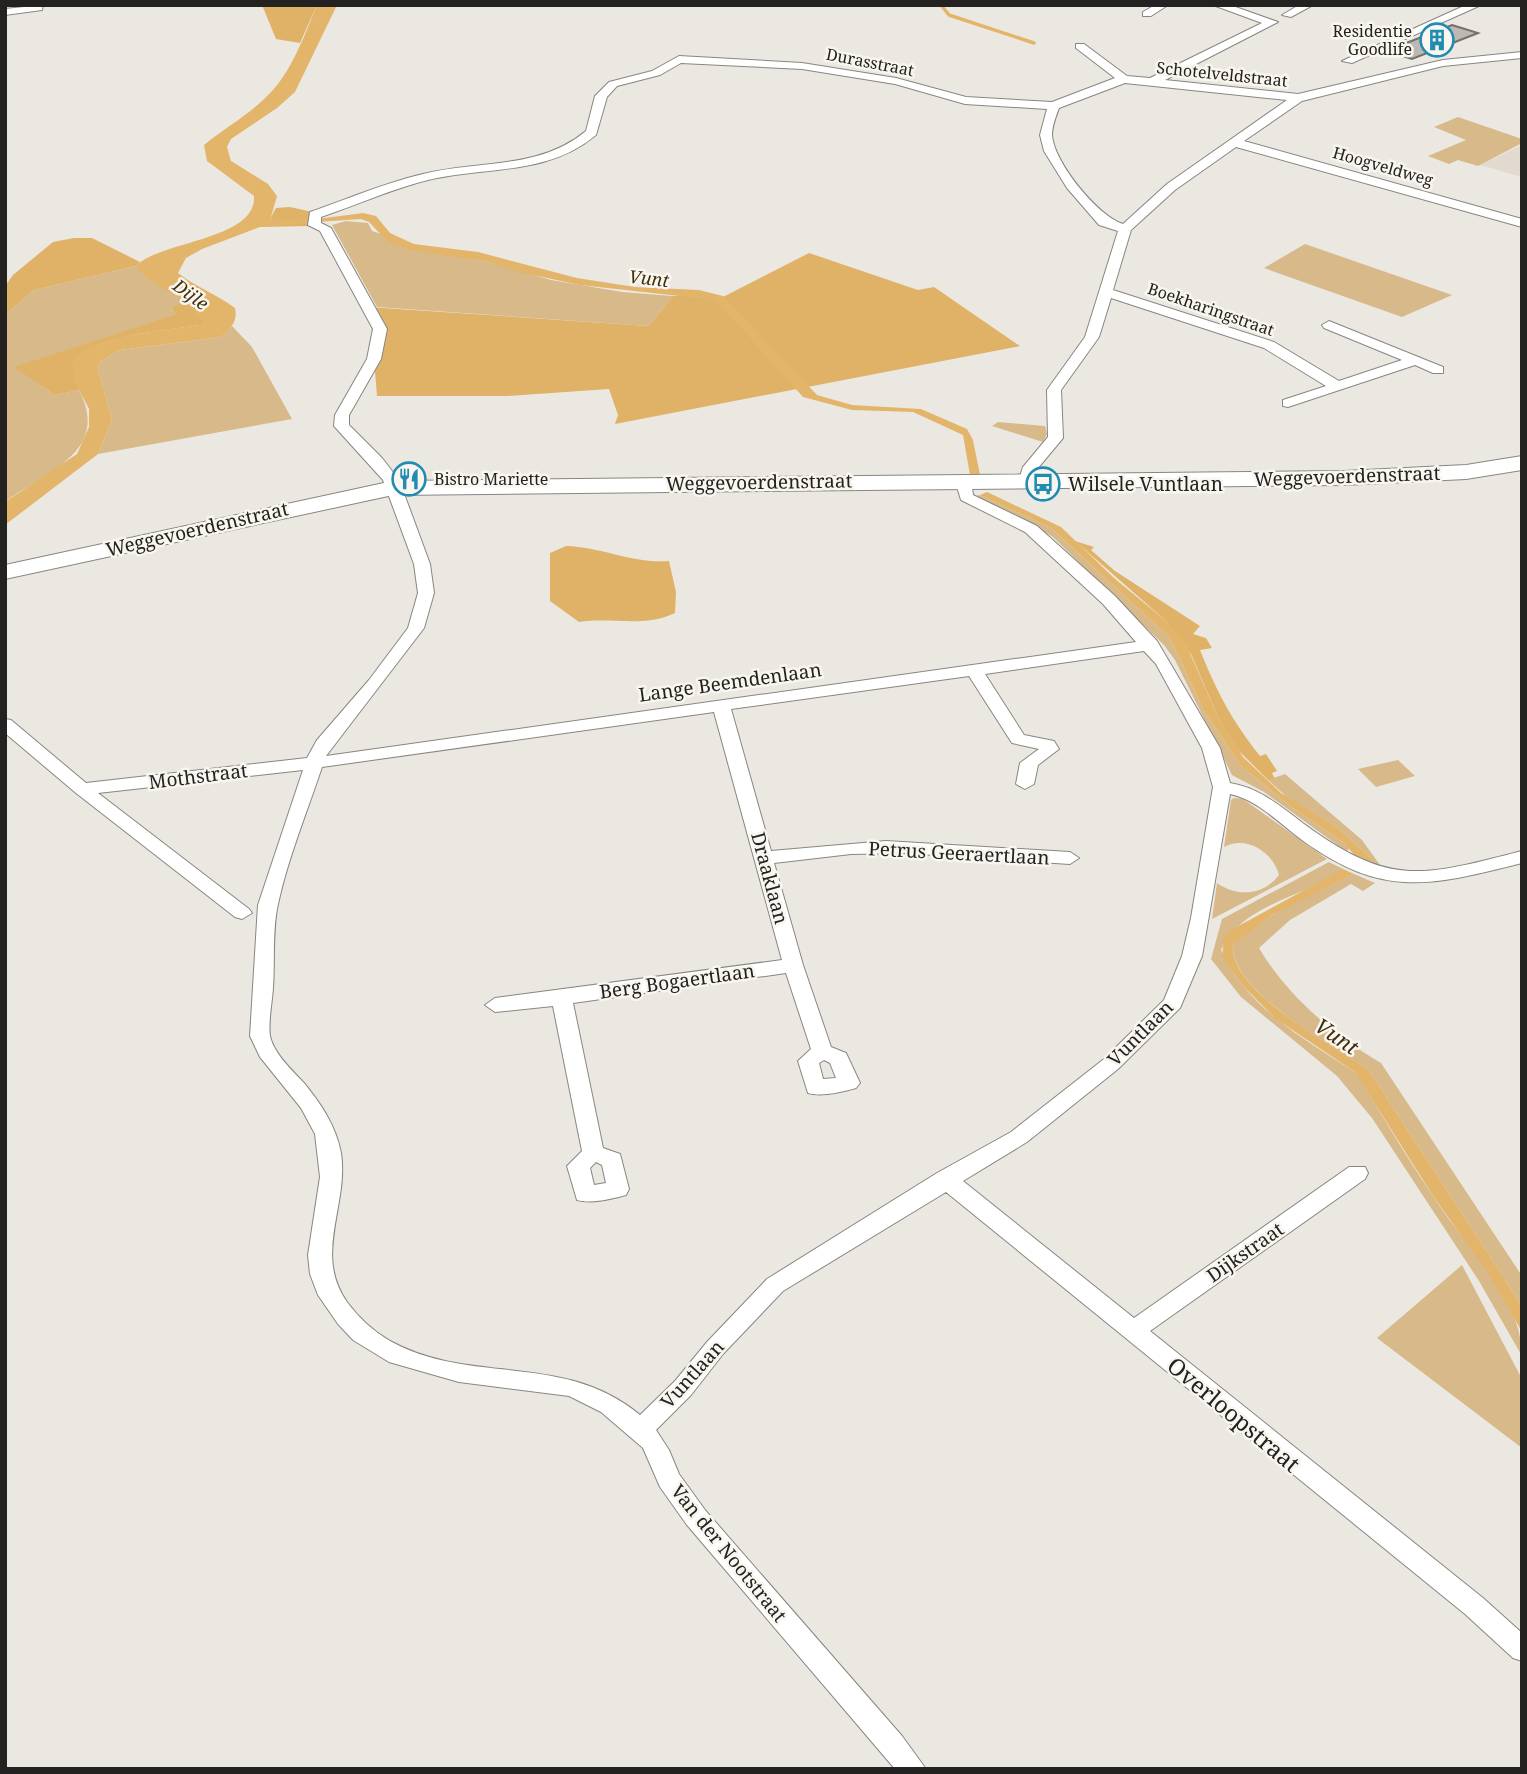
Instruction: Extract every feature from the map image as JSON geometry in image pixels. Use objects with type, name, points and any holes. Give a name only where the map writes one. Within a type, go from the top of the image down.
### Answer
[{"type":"street","points":[[5,12],[38,8],[38,5]]},
{"type":"street","points":[[1147,14],[1163,5]]},
{"type":"street","points":[[1152,82],[1272,22],[1218,5]]},
{"type":"street","points":[[1287,15],[1308,5]]},
{"type":"street","points":[[1348,61],[1476,5]]},
{"type":"street","points":[[1080,46],[1124,79]]},
{"type":"street","name":"Schotelveldstraat","points":[[1124,79],[1298,98],[1443,63],[1522,55]]},
{"type":"street","name":"Durasstraat","points":[[679,60],[802,66],[885,79],[965,100],[1054,106]]},
{"type":"street","name":"Van der Nootstraat","points":[[315,220],[438,174],[520,166],[558,154],[592,132],[601,96],[613,83],[656,73],[679,60]]},
{"type":"street","points":[[1124,79],[1078,94],[1054,106],[1048,121],[1050,151],[1071,185],[1104,222],[1125,229]]},
{"type":"street","points":[[1027,480],[1031,467],[1056,438],[1054,390],[1092,337],[1125,229],[1171,187],[1298,98]]},
{"type":"street","name":"Hoogveldweg","points":[[1236,143],[1522,223]]},
{"type":"street","name":"Van der Nootstraat","points":[[315,220],[325,228],[380,330],[374,359],[342,415],[341,426],[383,468],[422,564],[426,593],[416,628],[398,655],[323,744],[314,763],[268,905],[260,1036],[265,1051],[308,1099],[323,1125],[330,1153],[332,1177],[317,1247],[322,1282],[345,1318],[373,1344],[417,1364],[558,1385],[591,1395],[641,1429],[656,1449],[669,1480],[748,1580],[912,1769]]},
{"type":"street","name":"Boekharingstraat","points":[[1106,292],[1269,345],[1338,387]]},
{"type":"street","points":[[1329,325],[1438,370]]},
{"type":"street","points":[[1288,403],[1417,360]]},
{"type":"street","name":"Weggevoerdenstraat","points":[[5,572],[393,488],[1355,477],[1466,472],[1522,463]]},
{"type":"street","name":"Vuntlaan","points":[[641,1429],[683,1388],[715,1348],[775,1285],[945,1179],[1019,1137],[1111,1064],[1173,1003],[1192,956],[1201,918],[1222,787],[1211,748],[1175,682],[1151,645],[1043,538],[966,496],[972,480]]},
{"type":"street","name":"Lange Beemdenlaan","points":[[314,763],[1151,645]]},
{"type":"street","points":[[973,668],[1018,739],[1029,763],[1025,784]]},
{"type":"street","name":"Draaklaan","points":[[721,704],[793,965],[822,1051]]},
{"type":"street","points":[[5,724],[82,789],[242,913]]},
{"type":"street","points":[[1018,739],[1048,745],[1050,749],[1029,763]]},
{"type":"street","name":"Mothstraat","points":[[82,789],[314,763]]},
{"type":"street","points":[[1222,787],[1251,791],[1340,859],[1367,872],[1396,878],[1430,879],[1522,857]]},
{"type":"street","name":"Petrus Geeraertlaan","points":[[765,858],[825,850],[902,847],[1070,858]]},
{"type":"street","name":"Berg Bogaertlaan","points":[[495,1005],[793,965]]},
{"type":"street","points":[[562,998],[593,1153]]},
{"type":"street","name":"Dijkstraat","points":[[1133,1331],[1357,1173]]},
{"type":"street","name":"Overloopstraat","points":[[945,1179],[1474,1606],[1522,1650]]},
{"type":"shaded area","points":[[262,5],[317,5],[300,43],[276,39]]},
{"type":"shaded area","points":[[1458,117],[1522,139],[1522,143],[1478,166],[1458,160],[1449,164],[1428,156],[1466,140],[1434,127]]},
{"type":"shaded area","points":[[1522,145],[1522,177],[1480,165],[1505,153]]},
{"type":"shaded area","points":[[290,207],[313,212],[311,226],[260,227],[273,220],[271,217],[276,208]]},
{"type":"shaded area","points":[[346,221],[368,223],[372,231],[447,255],[489,262],[551,280],[622,292],[673,296],[649,326],[377,307],[332,225]]},
{"type":"shaded area","points":[[92,238],[140,262],[136,266],[34,290],[5,315],[5,286],[13,275],[53,242]]},
{"type":"shaded area","points":[[1305,244],[1452,295],[1402,317],[1264,268]]},
{"type":"shaded area","points":[[809,253],[918,290],[934,287],[1020,346],[615,424],[618,415],[609,389],[508,396],[377,396],[374,359],[380,330],[368,307],[649,326],[673,296],[704,295],[719,299]]},
{"type":"shaded area","points":[[136,266],[160,285],[186,299],[171,310],[177,314],[14,367],[55,395],[79,390],[87,411],[87,429],[81,445],[70,458],[5,502],[5,315],[34,290]]},
{"type":"shaded area","points":[[186,299],[206,324],[116,339],[84,352],[73,362],[79,390],[55,395],[13,367],[176,314],[171,309]]},
{"type":"shaded area","points":[[232,326],[252,347],[292,419],[98,454],[112,420],[98,368],[101,361],[120,350],[221,337]]},
{"type":"shaded area","points":[[998,422],[1045,426],[1047,434],[1043,442],[992,426]]},
{"type":"shaded area","points":[[980,495],[1051,528],[1170,638],[1204,711],[1241,766],[1294,809],[1344,843],[1349,848],[1347,852],[1264,792],[1232,775],[1175,660],[1164,645],[1053,537],[994,508],[976,496]]},
{"type":"shaded area","points":[[1075,541],[1094,547],[1091,550],[1115,571],[1200,626],[1193,634],[1206,638],[1212,648],[1200,650],[1219,693],[1260,756],[1266,754],[1277,771],[1272,773],[1275,779],[1268,780],[1238,750],[1218,717],[1191,654],[1165,620]]},
{"type":"shaded area","points":[[566,546],[643,560],[669,561],[676,592],[675,613],[651,620],[579,622],[550,601],[550,553]]},
{"type":"shaded area","points":[[1398,760],[1415,776],[1376,787],[1358,769]]},
{"type":"shaded area","points":[[1285,774],[1362,840],[1380,865],[1371,864],[1371,858],[1338,828],[1288,798],[1268,780]]},
{"type":"shaded area","points":[[1243,799],[1327,859],[1212,919],[1217,883],[1233,891],[1250,892],[1265,887],[1279,875],[1271,859],[1258,848],[1241,843],[1224,847],[1231,800]]},
{"type":"shaded area","points":[[1329,862],[1343,869],[1328,879],[1259,911],[1231,934],[1221,950],[1245,988],[1261,1005],[1297,1034],[1355,1072],[1361,1080],[1431,1192],[1504,1296],[1520,1335],[1522,1356],[1479,1281],[1372,1118],[1337,1076],[1241,997],[1211,959],[1222,919]]},
{"type":"shaded area","points":[[1354,874],[1375,883],[1363,891],[1351,884],[1290,920],[1259,948],[1283,982],[1312,1013],[1381,1063],[1522,1276],[1522,1306],[1368,1069],[1286,1016],[1247,980],[1236,962],[1233,944],[1242,934],[1282,909]]},
{"type":"shaded area","points":[[1462,1265],[1522,1379],[1522,1448],[1377,1338]]},
{"type":"water","name":"Dijle","points":[[317,5],[337,5],[295,92],[277,108],[231,139],[227,147],[231,161],[268,184],[277,196],[271,217],[273,220],[313,219],[312,223],[260,227],[202,249],[186,258],[178,273],[235,308],[233,324],[221,337],[120,350],[101,361],[98,368],[112,420],[98,454],[5,525],[5,502],[77,454],[89,427],[89,409],[74,380],[73,361],[99,344],[116,339],[205,324],[188,305],[151,281],[136,266],[165,251],[224,231],[240,222],[251,211],[254,196],[207,161],[204,145],[272,91],[298,50]]},
{"type":"water","points":[[363,213],[376,216],[390,233],[414,244],[478,252],[577,278],[635,287],[699,290],[723,296],[817,395],[852,405],[921,409],[967,429],[973,440],[980,475],[970,475],[963,435],[913,412],[852,410],[803,397],[716,300],[580,285],[514,271],[489,262],[408,250],[387,241],[369,222],[361,219],[317,222],[317,219]]},
{"type":"water","points":[[987,492],[1061,527],[1114,578],[1165,620],[1186,644],[1218,717],[1243,757],[1281,793],[1338,828],[1371,858],[1371,864],[1355,856],[1344,843],[1294,809],[1241,766],[1204,711],[1170,638],[1051,528],[980,495]]},
{"type":"water","points":[[1343,869],[1354,874],[1272,915],[1233,944],[1236,962],[1247,980],[1286,1016],[1368,1069],[1522,1306],[1522,1332],[1490,1276],[1433,1196],[1355,1072],[1276,1019],[1243,986],[1222,957],[1224,938],[1231,930]]},
{"type":"building","name":"Residentie Goodlife","points":[[1452,25],[1478,33],[1412,59],[1386,51]]},
{"type":"waterway","points":[[941,5],[949,15],[1034,43]]},
{"type":"place","name":"Residentie Goodlife","points":[[1437,40]]},
{"type":"place","name":"Bistro Mariette","points":[[409,479]]},
{"type":"place","name":"Wilsele Vuntlaan","points":[[1043,484]]},
{"type":"water label","name":"Vunt","points":[[649,278]]},
{"type":"water label","name":"Vunt","points":[[1337,1036]]}]
